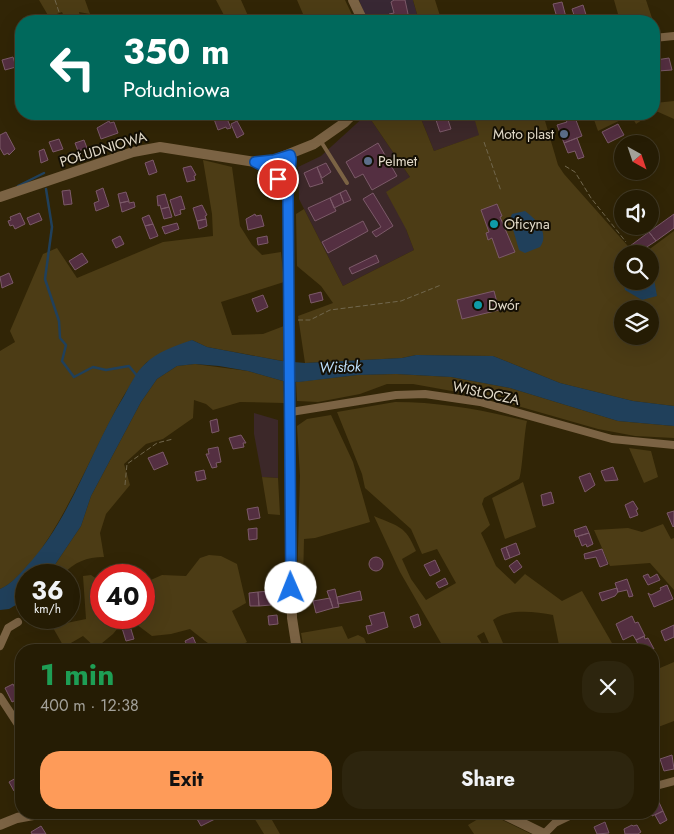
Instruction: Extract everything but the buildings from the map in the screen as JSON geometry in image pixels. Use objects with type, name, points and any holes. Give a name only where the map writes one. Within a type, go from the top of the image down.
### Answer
[{"type":"street","points":[[353,0],[360,15]]},
{"type":"street","points":[[660,37],[674,36]]},
{"type":"street","name":"POŁUDNIOWA","points":[[0,197],[151,148],[160,147],[255,162],[287,156],[320,140],[347,120]]},
{"type":"street","points":[[287,156],[291,179],[286,189],[291,399],[292,618],[296,644]]},
{"type":"street","points":[[255,162],[267,168],[286,189]]},
{"type":"street","name":"WISŁOCZA","points":[[291,412],[396,395],[425,394],[480,402],[612,439],[674,445]]},
{"type":"street","points":[[0,646],[8,628],[15,624]]},
{"type":"street","points":[[0,697],[15,720]]},
{"type":"street","points":[[659,785],[674,781]]},
{"type":"street","points":[[0,825],[15,819]]},
{"type":"street","points":[[513,819],[544,834],[555,823],[563,819]]},
{"type":"lane","points":[[320,140],[347,183]]},
{"type":"path","points":[[55,0],[60,15]]},
{"type":"path","points":[[484,142],[501,191]]},
{"type":"path","points":[[565,166],[575,172],[591,198],[626,242]]},
{"type":"path","points":[[289,321],[310,320],[330,310],[401,300],[441,285]]},
{"type":"path","points":[[125,485],[127,464],[157,442],[173,439]]},
{"type":"shaded area","points":[[39,0],[85,0],[90,14],[79,12],[80,15],[63,15],[62,12],[48,15]]},
{"type":"shaded area","points":[[216,0],[241,0],[248,15],[224,15]]},
{"type":"shaded area","points":[[297,0],[345,0],[352,15],[303,15]]},
{"type":"shaded area","points":[[359,0],[413,0],[417,15],[365,15]]},
{"type":"shaded area","points":[[413,0],[435,0],[440,15],[417,15]]},
{"type":"shaded area","points":[[614,0],[646,0],[651,15],[618,15]]},
{"type":"shaded area","points":[[674,101],[674,119],[660,113],[660,102]]},
{"type":"shaded area","points":[[360,120],[371,120],[410,177],[406,229],[414,250],[343,286],[299,199],[298,167],[321,156]]},
{"type":"shaded area","points":[[371,120],[421,120],[434,151],[479,135],[475,120],[545,120],[558,165],[614,230],[614,235],[618,235],[627,245],[614,245],[614,290],[659,290],[659,245],[655,245],[674,231],[674,406],[633,401],[560,383],[493,356],[416,355],[402,358],[305,363],[298,316],[333,303],[321,286],[297,266],[296,214],[304,209],[343,286],[414,250],[406,229],[386,192],[410,177]]},
{"type":"shaded area","points":[[421,120],[475,120],[480,135],[434,151]]},
{"type":"shaded area","points":[[594,120],[621,120],[598,131]]},
{"type":"shaded area","points":[[634,120],[642,120],[636,124]]},
{"type":"shaded area","points":[[203,160],[232,167],[240,226],[252,245],[262,255],[281,252],[284,282],[221,302],[232,335],[263,334],[284,326],[283,361],[207,347],[192,340],[161,354],[145,364],[114,413],[70,501],[53,530],[29,564],[15,564],[15,578],[0,589],[0,351],[15,342],[10,331],[43,254],[57,248],[77,278],[163,242],[213,236],[212,214]]},
{"type":"shaded area","points":[[195,364],[248,371],[283,381],[284,403],[240,402],[213,410],[206,404],[194,400],[193,418],[163,439],[146,444],[124,464],[130,485],[106,514],[100,533],[104,557],[92,558],[76,564],[55,564],[81,526],[91,496],[141,402],[157,379],[177,366]]},
{"type":"shaded area","points":[[396,374],[451,377],[510,388],[618,421],[674,426],[674,438],[635,436],[598,429],[507,403],[499,396],[474,395],[413,384],[387,384],[360,394],[318,402],[297,401],[296,382],[357,375]]},
{"type":"shaded area","points":[[395,402],[429,403],[462,407],[527,421],[519,479],[484,498],[482,504],[490,525],[481,533],[496,566],[515,584],[525,574],[562,601],[582,591],[613,644],[559,644],[553,615],[514,612],[499,616],[493,620],[503,644],[489,644],[484,632],[477,636],[482,644],[442,644],[400,572],[374,516],[400,528],[412,542],[416,551],[402,559],[411,579],[426,600],[456,583],[437,549],[422,554],[411,529],[365,488],[362,474],[337,412]]},
{"type":"shaded area","points":[[254,413],[278,420],[278,478],[262,477],[254,434]]},
{"type":"shaded area","points":[[331,415],[353,462],[370,522],[315,538],[304,539],[303,583],[297,584],[300,476],[297,426],[307,419]]},
{"type":"shaded area","points":[[629,448],[651,451],[658,477],[644,483]]},
{"type":"shaded area","points":[[262,477],[278,478],[280,515],[268,514]]},
{"type":"shaded area","points":[[523,482],[536,527],[505,539],[492,498]]},
{"type":"shaded area","points":[[663,524],[671,539],[674,538],[674,590],[650,563],[610,566],[594,530],[628,528],[642,532]]},
{"type":"shaded area","points":[[209,555],[221,556],[237,564],[246,603],[232,611],[247,642],[243,644],[210,644],[190,629],[152,636],[143,629],[155,629],[155,578],[162,575],[186,576],[200,558]]},
{"type":"shaded area","points":[[90,575],[90,629],[117,629],[101,644],[92,644],[83,636],[69,644],[62,644],[54,629],[80,629],[80,620],[86,619],[83,576]]},
{"type":"shaded area","points":[[342,626],[348,639],[358,635],[364,638],[366,644],[303,644],[301,633]]},
{"type":"shaded area","points":[[674,662],[674,721],[659,727],[659,668]]},
{"type":"shaded area","points":[[255,819],[271,819],[280,834],[264,834]]},
{"type":"shaded area","points":[[478,819],[500,819],[531,834],[474,834],[468,825]]},
{"type":"water","points":[[525,211],[537,222],[543,232],[543,242],[540,247],[525,253],[519,250],[510,219],[512,214]]},
{"type":"water","points":[[625,290],[656,290],[657,296],[642,300]]},
{"type":"water","name":"Wisłok","points":[[192,340],[207,347],[282,361],[305,363],[402,358],[416,355],[493,356],[560,383],[633,401],[674,406],[674,426],[618,421],[510,388],[451,377],[396,374],[357,375],[299,382],[283,381],[248,371],[219,366],[195,364],[177,366],[157,379],[141,402],[91,496],[81,526],[55,564],[28,564],[56,528],[112,417],[136,375],[150,360],[167,349]]},
{"type":"water","points":[[15,578],[15,605],[9,609],[0,610],[0,589]]},
{"type":"waterway","points":[[18,186],[44,173]]},
{"type":"waterway","points":[[46,189],[52,227],[45,279],[59,321],[60,338],[66,345],[62,361],[74,377],[93,367],[106,370],[129,366],[138,377]]},
{"type":"place","name":"Moto plast","points":[[564,134]]},
{"type":"place","name":"Pelmet","points":[[368,161]]},
{"type":"place","name":"Oficyna","points":[[494,224]]},
{"type":"place","name":"Dwór","points":[[478,305]]},
{"type":"route","points":[[278,179],[267,168],[255,162],[274,160],[290,155],[291,159],[291,179],[288,194],[291,588]]}]
